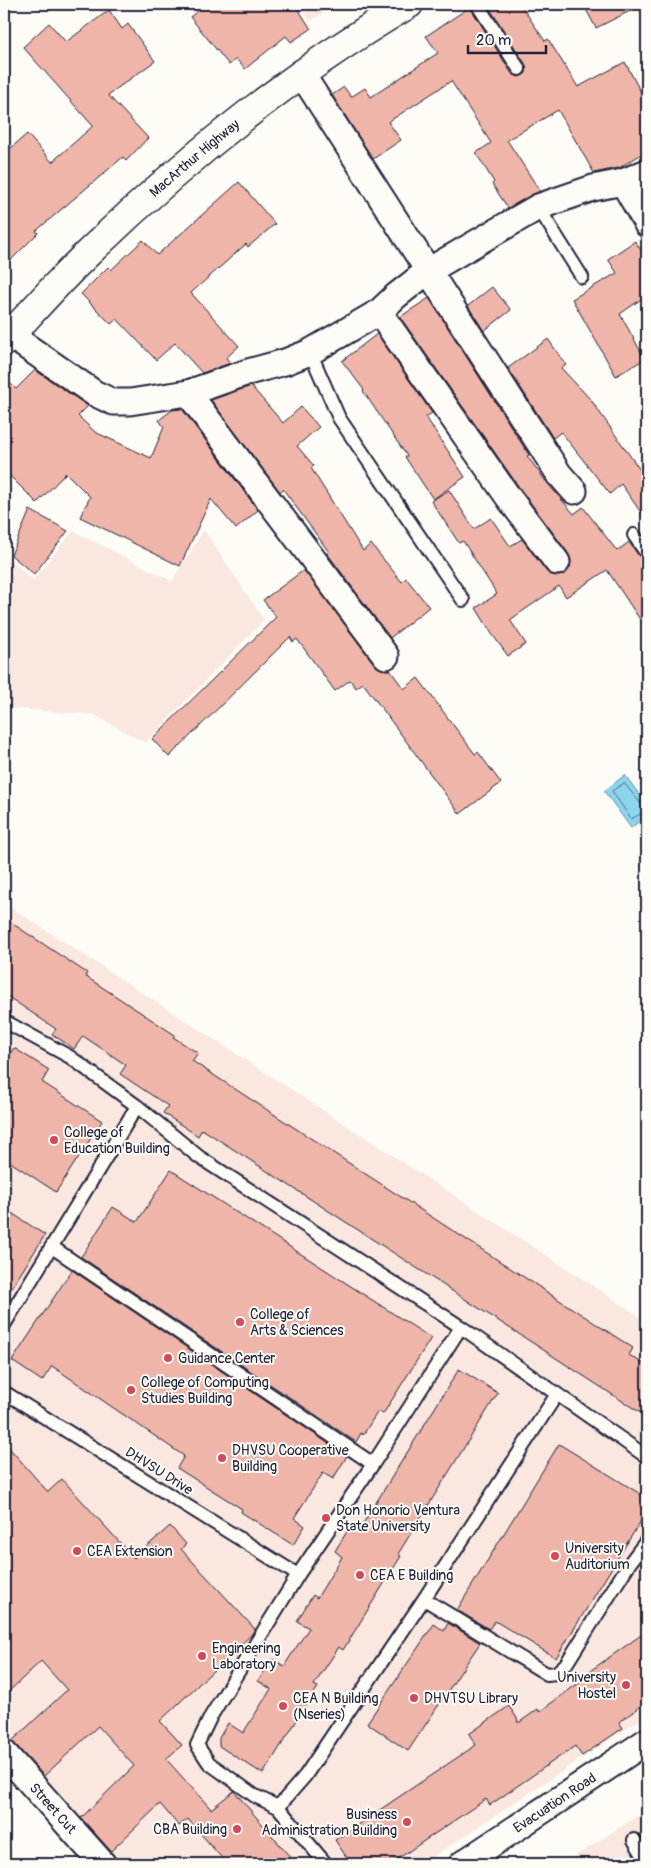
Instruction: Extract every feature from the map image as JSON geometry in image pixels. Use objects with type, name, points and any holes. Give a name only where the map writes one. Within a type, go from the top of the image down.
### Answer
[{"type":"main road","name":"MacArthur Highway","points":[[6,336],[154,190],[217,137],[301,73],[409,4]]},
{"type":"street","points":[[301,73],[559,474],[574,491]]},
{"type":"street","points":[[6,336],[94,393],[113,402],[130,402],[188,393],[248,372],[285,362],[310,352],[379,312],[428,271],[538,207],[593,188],[623,182],[647,172]]},
{"type":"street","points":[[623,182],[647,224]]},
{"type":"street","points":[[379,312],[509,498],[557,562]]},
{"type":"street","points":[[188,393],[386,656]]},
{"type":"street","name":"Evacuation Road","points":[[462,1864],[647,1741]]},
{"type":"street","name":"Street Cut","points":[[4,1753],[103,1864]]},
{"type":"lane","points":[[477,4],[519,69]]},
{"type":"lane","points":[[538,207],[582,277]]},
{"type":"lane","points":[[310,352],[339,418],[463,600]]},
{"type":"lane","points":[[634,535],[647,554]]},
{"type":"lane","points":[[4,1024],[6,1022],[70,1057],[137,1106],[199,1157],[461,1327],[647,1457]]},
{"type":"lane","points":[[4,1325],[137,1106]]},
{"type":"lane","points":[[52,1247],[373,1464]]},
{"type":"lane","points":[[326,1864],[278,1807],[255,1796],[209,1763],[197,1745],[211,1716],[298,1575],[373,1464],[461,1327]]},
{"type":"lane","name":"DHVSU Drive","points":[[4,1392],[298,1575]]},
{"type":"lane","points":[[278,1807],[305,1776],[424,1599],[557,1394]]},
{"type":"lane","points":[[424,1599],[547,1674],[556,1673],[566,1664],[629,1564],[647,1540]]},
{"type":"lane","points":[[634,1840],[647,1862]]},
{"type":"shaded area","points":[[299,4],[338,4],[310,21]]},
{"type":"shaded area","points":[[204,530],[264,620],[145,743],[95,715],[9,708],[4,704],[4,555],[33,580],[73,531],[172,581]]},
{"type":"shaded area","name":"Don Honorio Ventura State University","points":[[4,903],[647,1321],[647,1715],[422,1864],[118,1864],[39,1783],[4,1742]]},
{"type":"shaded area","points":[[647,1810],[647,1864],[563,1864]]},
{"type":"water","points":[[625,775],[647,805],[647,815],[631,828],[604,791]]},
{"type":"building","points":[[206,4],[295,4],[311,29],[291,42],[286,36],[245,69],[236,59],[229,65],[190,17]]},
{"type":"building","points":[[487,4],[520,4],[545,41],[548,39],[578,87],[625,62],[647,104],[647,151],[622,167],[594,173],[558,110],[507,140],[540,191],[508,208],[492,184],[494,182],[476,153],[491,143],[451,81],[388,122],[401,140],[373,159],[332,95],[344,87],[351,97],[365,88],[371,97],[438,53],[426,36],[470,7],[512,74],[519,77],[526,73],[526,65]]},
{"type":"building","points":[[583,4],[644,4],[596,28]]},
{"type":"building","points":[[109,10],[122,29],[128,24],[155,61],[108,95],[148,138],[126,161],[123,157],[36,231],[38,233],[4,267],[4,154],[27,134],[52,162],[93,126],[23,47],[49,23],[66,42]]},
{"type":"building","points":[[239,182],[275,224],[248,247],[246,244],[191,293],[239,346],[226,358],[231,363],[202,373],[175,343],[156,360],[117,319],[111,324],[81,294],[108,267],[111,270],[143,240],[157,255]]},
{"type":"building","points":[[635,241],[647,260],[647,295],[620,314],[645,359],[616,376],[572,299],[617,273],[608,259]]},
{"type":"building","points":[[492,287],[511,310],[484,331],[468,306]]},
{"type":"building","points":[[429,298],[529,455],[527,456],[548,484],[574,514],[583,507],[617,551],[629,542],[641,559],[647,562],[647,630],[607,570],[566,597],[559,586],[510,620],[526,644],[508,656],[492,634],[476,608],[497,594],[463,541],[459,543],[431,501],[449,490],[474,529],[491,518],[510,546],[522,539],[546,571],[552,575],[559,576],[566,573],[570,567],[571,560],[568,553],[521,490],[400,317]]},
{"type":"building","points":[[377,334],[432,413],[426,417],[465,477],[433,499],[364,390],[342,361]]},
{"type":"building","points":[[548,339],[566,365],[561,368],[591,400],[647,480],[647,521],[621,484],[610,494],[561,432],[553,438],[508,368]]},
{"type":"building","points":[[35,370],[88,406],[78,416],[95,432],[151,458],[164,427],[159,420],[172,410],[182,409],[258,510],[236,529],[211,499],[180,566],[80,517],[90,497],[66,473],[37,503],[4,470],[4,377],[16,389]]},
{"type":"building","points":[[251,386],[283,423],[301,407],[319,427],[297,446],[314,466],[311,468],[363,551],[371,544],[402,582],[406,578],[429,607],[390,638],[327,553],[329,552],[283,489],[280,492],[211,400]]},
{"type":"building","points":[[30,510],[68,531],[34,574],[11,555]]},
{"type":"building","points":[[304,570],[375,665],[381,669],[390,670],[404,689],[418,678],[475,754],[478,752],[501,783],[460,814],[363,683],[356,688],[350,680],[335,691],[297,639],[293,642],[290,637],[169,757],[152,739],[276,617],[263,600]]},
{"type":"building","points":[[4,918],[87,973],[85,976],[175,1035],[173,1037],[198,1053],[192,1061],[633,1348],[629,1355],[647,1366],[647,1417],[202,1129],[198,1136],[163,1113],[168,1106],[120,1074],[126,1065],[83,1036],[74,1049],[52,1034],[56,1029],[4,994]]},
{"type":"building","name":"College of Education Building","points":[[14,1048],[49,1070],[42,1082],[102,1121],[56,1192],[4,1158],[4,1063]]},
{"type":"building","points":[[171,1170],[431,1338],[383,1414],[378,1411],[363,1435],[361,1433],[356,1442],[81,1257],[113,1207],[137,1222]]},
{"type":"building","points":[[4,1208],[45,1235],[4,1300]]},
{"type":"building","points":[[72,1270],[347,1456],[333,1479],[323,1473],[294,1518],[305,1526],[293,1545],[241,1512],[242,1509],[177,1468],[184,1456],[52,1366],[42,1381],[12,1361]]},
{"type":"building","points":[[459,1369],[498,1393],[398,1554],[401,1556],[343,1650],[339,1647],[314,1685],[318,1687],[263,1774],[219,1746],[219,1738],[228,1723],[243,1733],[271,1689],[258,1681],[273,1659],[284,1666],[309,1628],[297,1621],[313,1595],[317,1598],[342,1557],[335,1551],[351,1525],[359,1530]]},
{"type":"building","points":[[4,1442],[48,1492],[62,1479],[134,1558],[170,1526],[186,1544],[181,1549],[255,1629],[251,1635],[160,1721],[182,1745],[166,1759],[211,1809],[234,1791],[296,1864],[227,1864],[188,1819],[179,1826],[160,1804],[111,1851],[81,1818],[134,1766],[98,1726],[44,1776],[12,1741],[67,1690],[41,1661],[4,1696]]},
{"type":"building","name":"University Auditorium","points":[[559,1444],[647,1498],[647,1511],[556,1658],[495,1621],[489,1629],[457,1610]]},
{"type":"building","name":"DHVTSU Library","points":[[448,1623],[480,1643],[408,1751],[367,1723],[434,1624],[444,1631]]},
{"type":"building","points":[[647,1631],[647,1702],[619,1722],[623,1728],[582,1756],[575,1746],[490,1805],[486,1799],[390,1864],[351,1864],[335,1840],[476,1745],[469,1734],[509,1706],[518,1720],[517,1722],[520,1722],[538,1709],[539,1712],[587,1677],[584,1675]]},
{"type":"place","name":"College of Education Building","points":[[54,1140]]},
{"type":"place","name":"College of Arts & Sciences","points":[[240,1322]]},
{"type":"place","name":"Guidance Center","points":[[168,1358]]},
{"type":"place","name":"College of Computing Studies Building","points":[[131,1390]]},
{"type":"place","name":"DHVSU Cooperative Building","points":[[222,1458]]},
{"type":"place","name":"Don Honorio Ventura State University","points":[[326,1518]]},
{"type":"place","name":"CEA Extension","points":[[77,1551]]},
{"type":"place","name":"University Auditorium","points":[[555,1556]]},
{"type":"place","name":"CEA E Building","points":[[360,1575]]},
{"type":"place","name":"Engineering Laboratory","points":[[202,1656]]},
{"type":"place","name":"University Hostel","points":[[626,1685]]},
{"type":"place","name":"DHVTSU Library","points":[[414,1698]]},
{"type":"place","name":"CEA N Building (Nseries)","points":[[283,1706]]},
{"type":"place","name":"Business Administration Building","points":[[407,1822]]},
{"type":"place","name":"CBA Building","points":[[237,1829]]}]
